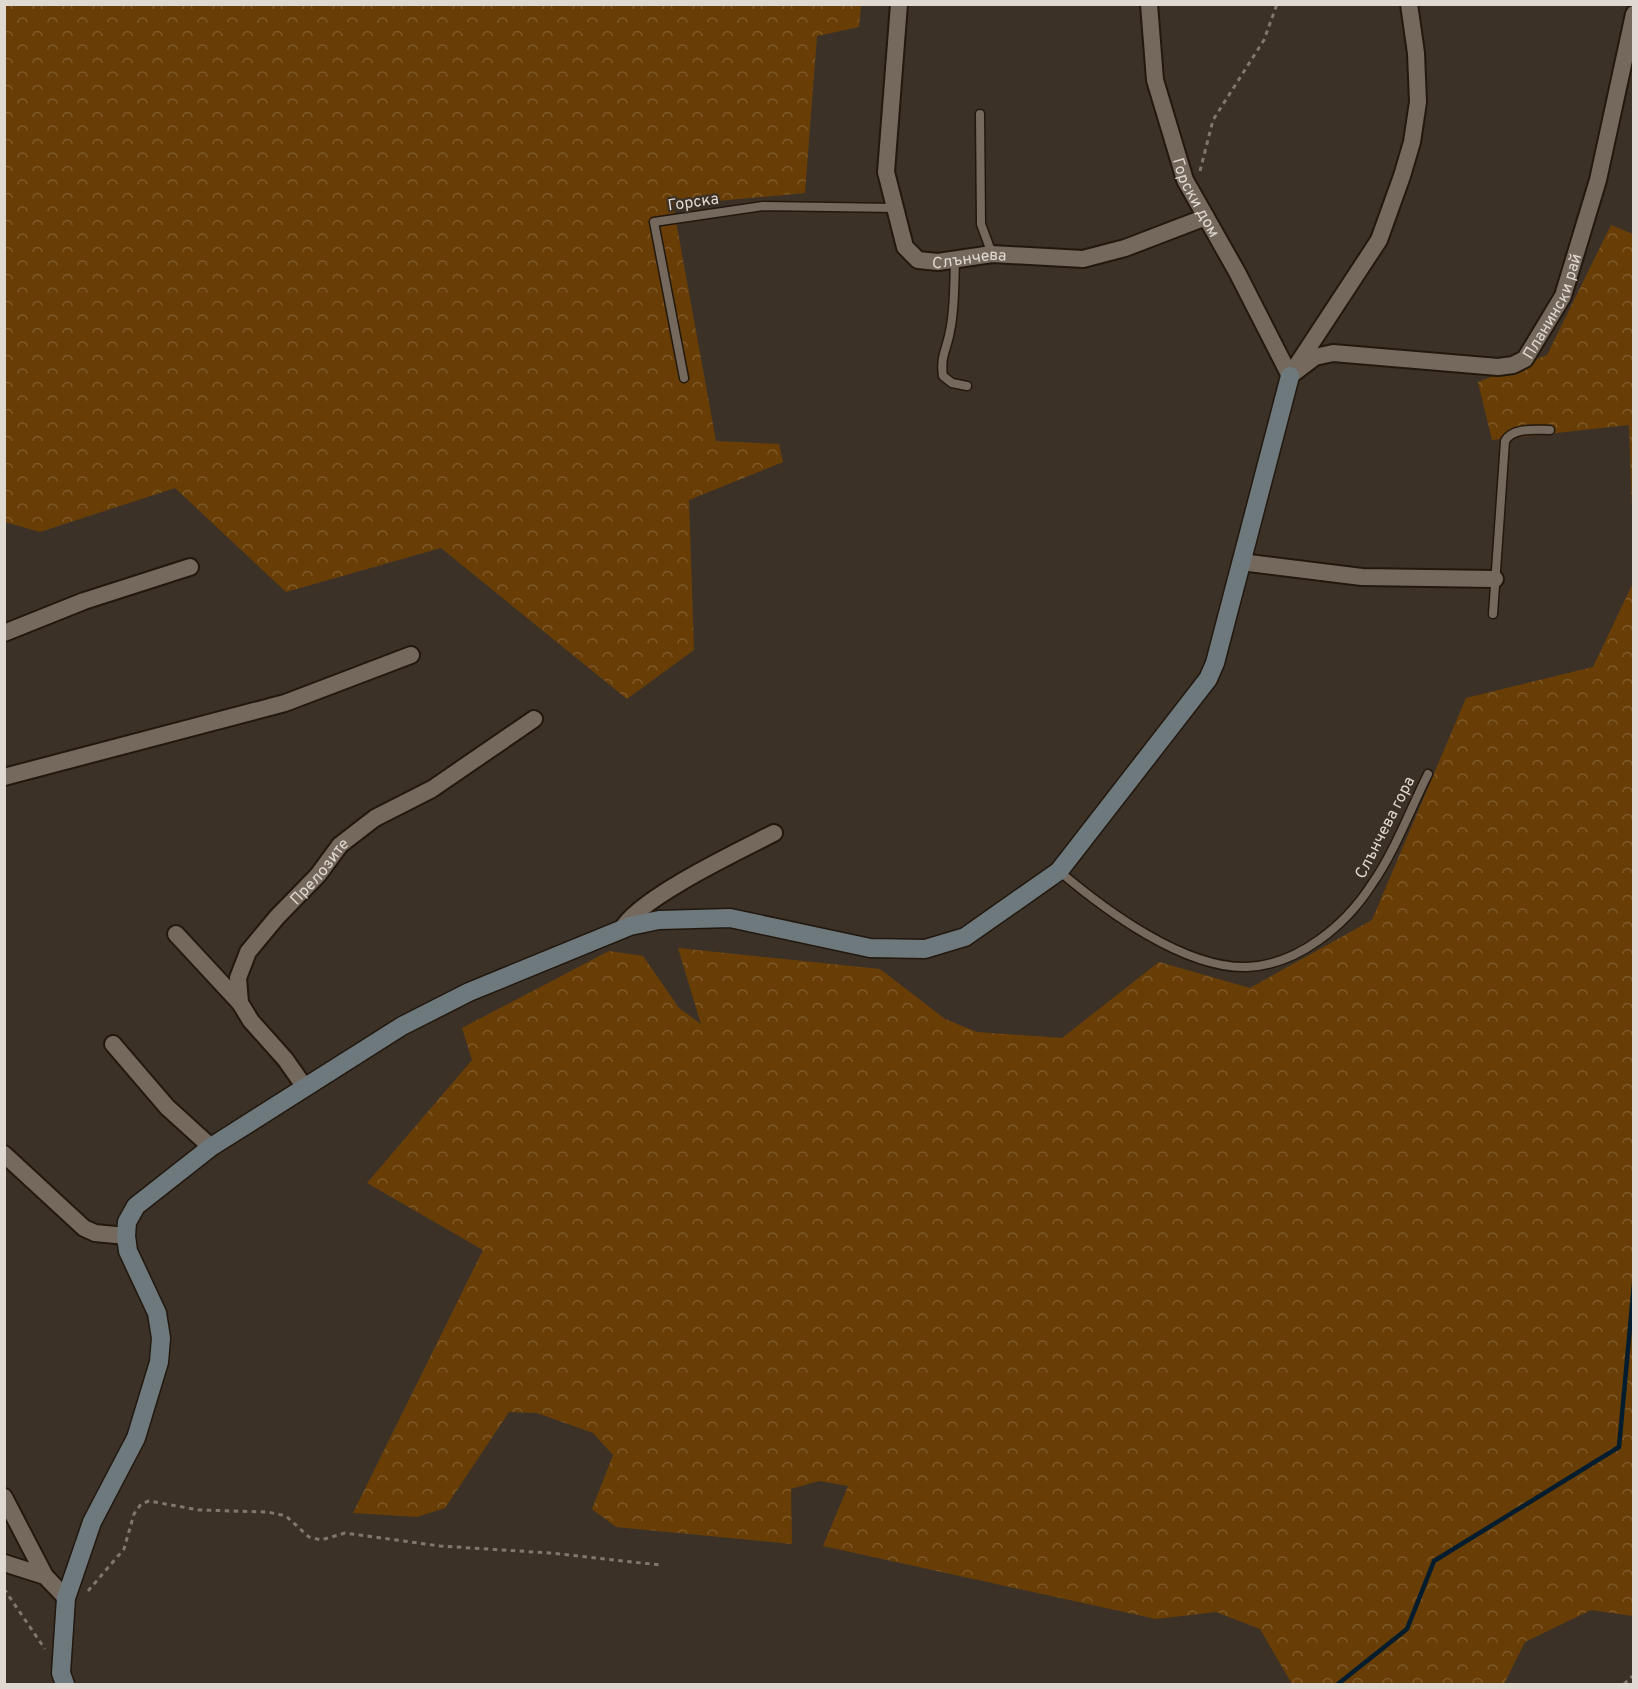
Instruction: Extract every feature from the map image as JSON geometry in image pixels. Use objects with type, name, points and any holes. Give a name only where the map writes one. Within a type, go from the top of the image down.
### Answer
[{"type":"street","name":"Слънчева","points":[[899,4],[886,172],[905,247],[918,260],[938,262],[992,254],[1083,259],[1125,248],[1206,217]]},
{"type":"street","name":"Горски дом","points":[[1149,4],[1155,80],[1185,180],[1290,376]]},
{"type":"street","points":[[63,1679],[66,1598],[92,1522],[136,1438],[159,1362],[161,1338],[157,1313],[129,1251],[126,1236],[127,1222],[136,1206],[211,1147],[402,1026],[469,992],[622,929],[659,920],[730,918],[870,948],[925,949],[965,937],[1059,871],[1208,679],[1215,663],[1290,376],[1379,240],[1402,176],[1412,142],[1418,102],[1416,53],[1409,4]]},
{"type":"street","name":"Планински рай","points":[[1290,376],[1315,357],[1333,353],[1498,367],[1513,365],[1525,359],[1563,296],[1598,180],[1634,14]]},
{"type":"street","points":[[1241,562],[1362,577],[1495,579]]},
{"type":"street","points":[[4,633],[84,601],[190,567]]},
{"type":"street","points":[[4,777],[285,703],[411,655]]},
{"type":"street","name":"Прелозите","points":[[240,1003],[238,978],[248,952],[277,916],[318,875],[340,844],[375,818],[432,789],[534,719]]},
{"type":"street","points":[[622,929],[626,921],[643,908],[699,872],[774,832]]},
{"type":"street","points":[[176,934],[240,1003],[251,1021],[285,1059],[304,1086]]},
{"type":"street","points":[[113,1044],[167,1107],[211,1147]]},
{"type":"street","points":[[4,1154],[84,1228],[95,1233],[126,1236]]},
{"type":"street","points":[[4,1497],[45,1576],[66,1598]]},
{"type":"street","points":[[4,1563],[45,1576]]},
{"type":"lane","points":[[980,114],[981,224],[992,254]]},
{"type":"lane","name":"Горска","points":[[684,378],[654,222],[763,206],[895,208]]},
{"type":"lane","points":[[955,260],[951,330],[941,357],[943,376],[952,383],[967,386]]},
{"type":"lane","points":[[1493,614],[1505,441],[1509,435],[1516,432],[1550,430]]},
{"type":"lane","name":"Слънчева гора","points":[[1059,871],[1096,902],[1136,928],[1195,956],[1219,964],[1248,967],[1294,956],[1325,935],[1359,902],[1374,883],[1428,774]]},
{"type":"path","points":[[1194,196],[1213,120],[1263,40],[1277,4]]},
{"type":"path","points":[[65,1617],[124,1549],[134,1515],[141,1504],[149,1501],[199,1510],[268,1512],[286,1516],[309,1537],[321,1540],[345,1533],[440,1546],[550,1553],[660,1565]]},
{"type":"path","points":[[4,1588],[63,1679]]},
{"type":"path","points":[[1624,1684],[1634,1675]]},
{"type":"green space","points":[[4,5],[861,5],[859,27],[817,36],[805,193],[673,205],[716,441],[779,444],[783,462],[689,500],[694,650],[627,699],[441,548],[286,592],[175,488],[40,532],[5,522]]},
{"type":"green space","points":[[1611,225],[1633,234],[1633,537],[1629,425],[1492,440],[1478,382],[1547,355]]},
{"type":"green space","points":[[1633,583],[1633,1616],[1591,1610],[1525,1642],[1504,1684],[1292,1684],[1260,1629],[1216,1612],[1156,1619],[823,1546],[848,1486],[819,1481],[791,1489],[792,1544],[616,1527],[592,1509],[613,1455],[593,1433],[537,1413],[509,1412],[445,1508],[417,1517],[353,1513],[483,1250],[367,1183],[472,1060],[462,1028],[609,951],[643,956],[679,1008],[701,1024],[678,948],[880,969],[945,1019],[977,1032],[1062,1038],[1159,962],[1250,988],[1372,920],[1466,698],[1593,667]]},
{"type":"waterway","points":[[1338,1684],[1407,1629],[1434,1561],[1619,1447],[1634,1284]]}]
